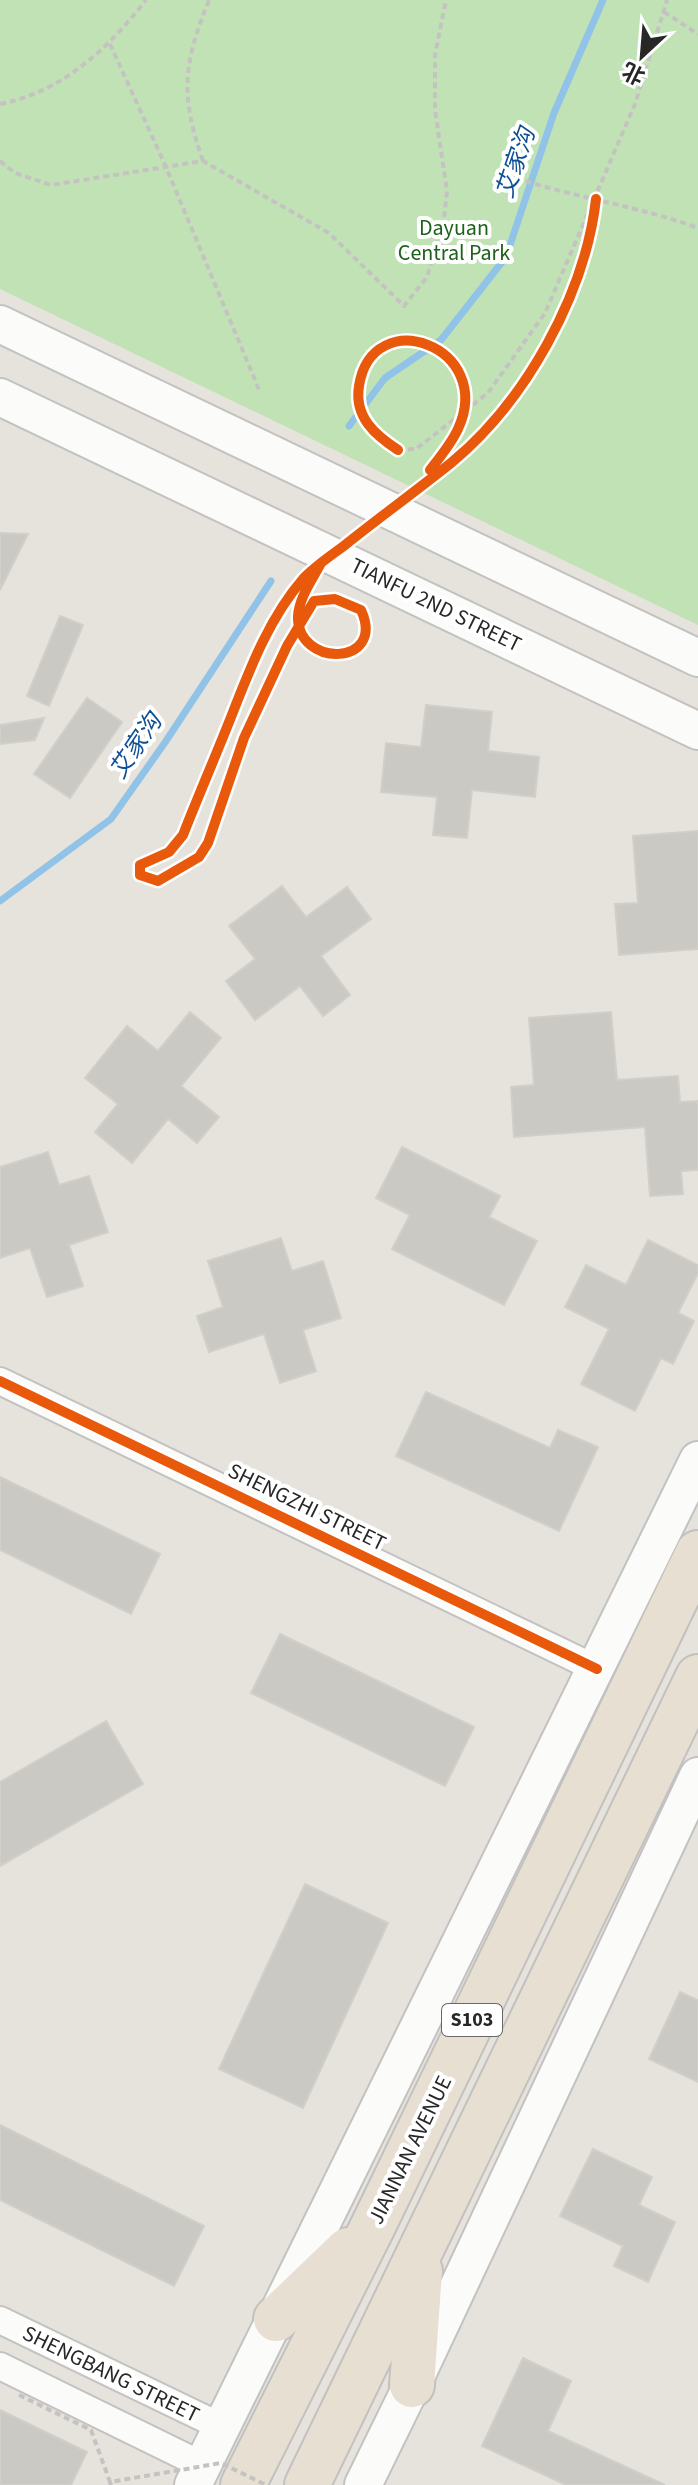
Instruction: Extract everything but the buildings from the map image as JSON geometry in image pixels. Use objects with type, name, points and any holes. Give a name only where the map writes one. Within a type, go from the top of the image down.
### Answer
[{"type":"highway","name":"JIANNAN AVENUE","points":[[243,2485],[373,2226],[698,1553]]},
{"type":"highway","name":"S103","points":[[307,2485],[698,1677]]},
{"type":"highway","points":[[276,2319],[373,2226]]},
{"type":"highway","points":[[412,2385],[422,2248]]},
{"type":"main road","points":[[0,324],[698,658]]},
{"type":"main road","name":"TIANFU 2ND STREET","points":[[0,397],[698,731]]},
{"type":"main road","points":[[198,2475],[698,1460]]},
{"type":"main road","points":[[363,2485],[698,1776]]},
{"type":"street","name":"SHENGZHI STREET","points":[[0,1381],[597,1669]]},
{"type":"street","name":"SHENGBANG STREET","points":[[0,2320],[222,2427]]},
{"type":"street","name":"SHENGBANG STREET","points":[[0,2366],[198,2475]]},
{"type":"path","points":[[203,161],[190,123],[187,97],[195,36],[209,0]]},
{"type":"path","points":[[0,161],[15,173],[51,185],[203,161],[329,233],[404,306],[427,277],[444,219],[447,191],[435,110],[435,55],[446,0]]},
{"type":"path","points":[[394,447],[416,449],[488,393],[545,313],[635,104],[667,0]]},
{"type":"path","points":[[0,104],[20,100],[64,79],[110,44],[142,1]]},
{"type":"path","points":[[664,12],[698,34]]},
{"type":"path","points":[[110,44],[166,167],[260,392]]},
{"type":"path","points":[[516,178],[562,194],[596,199],[698,228]]},
{"type":"path","points":[[588,243],[596,199]]},
{"type":"path","points":[[458,428],[465,394]]},
{"type":"path","points":[[19,2395],[91,2430],[111,2483],[221,2463],[266,2485]]},
{"type":"green space","name":"Dayuan Central Park","points":[[0,0],[698,0],[698,625],[0,289]]},
{"type":"waterway","name":"艾家沟","points":[[349,426],[385,378],[441,340],[506,257],[554,113],[603,0]]},
{"type":"waterway","name":"艾家沟","points":[[0,901],[111,819],[271,581]]},
{"type":"cycle path","points":[[320,565],[301,603],[298,616],[301,633],[311,645],[324,652],[338,654],[352,651],[362,642],[366,629],[361,610],[335,599],[314,601],[287,646],[244,738],[208,843],[199,857],[158,881],[140,875],[140,865],[169,852],[183,835],[254,660],[291,594],[318,565],[451,463],[503,410],[526,378],[565,309],[590,235],[596,199]]},
{"type":"cycle path","points":[[398,450],[368,424],[358,397],[369,360],[385,346],[406,341],[428,345],[447,357],[460,375],[465,400],[458,429],[430,470]]},
{"type":"cycle path","points":[[0,1381],[597,1669]]}]
